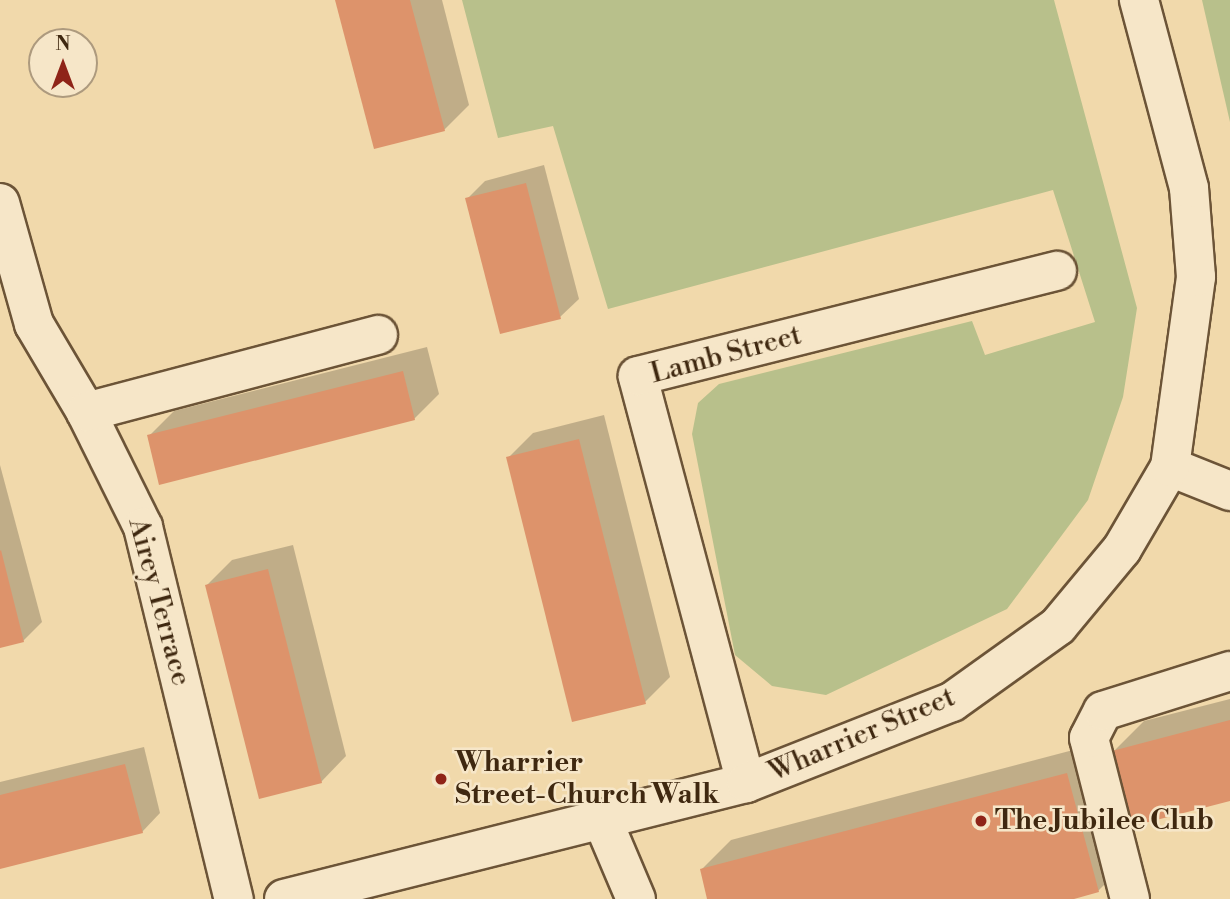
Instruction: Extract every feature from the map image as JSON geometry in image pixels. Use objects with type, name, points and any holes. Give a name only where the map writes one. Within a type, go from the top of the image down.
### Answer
[{"type":"street","name":"Wharrier Street","points":[[284,899],[746,783],[952,702],[1058,625],[1122,549],[1170,467],[1196,277],[1189,188],[1139,0]]},
{"type":"street","name":"Airey Terrace","points":[[0,203],[34,324],[86,412],[143,527],[234,899]]},
{"type":"street","name":"Lamb Street","points":[[746,783],[638,376],[1057,271]]},
{"type":"street","points":[[86,412],[378,335]]},
{"type":"street","points":[[1170,467],[1230,491]]},
{"type":"street","points":[[1130,899],[1089,738],[1103,711],[1230,671]]},
{"type":"street","points":[[602,819],[636,899]]},
{"type":"green space","points":[[462,0],[1054,0],[1137,308],[1123,397],[1088,500],[1007,609],[826,695],[772,686],[735,655],[692,434],[698,403],[719,384],[972,321],[985,355],[1095,322],[1053,190],[608,309],[553,126],[498,138]]},
{"type":"green space","points":[[1202,0],[1230,0],[1230,122]]},
{"type":"building","points":[[335,0],[410,0],[445,131],[374,149]]},
{"type":"building","points":[[526,183],[561,319],[500,334],[465,198]]},
{"type":"building","points":[[403,371],[415,420],[159,485],[147,435]]},
{"type":"building","points":[[579,439],[646,704],[572,722],[506,457]]},
{"type":"building","points":[[0,551],[24,642],[0,648]]},
{"type":"building","points":[[268,569],[322,783],[259,799],[205,585]]},
{"type":"building","points":[[1230,720],[1230,801],[1133,826],[1112,751]]},
{"type":"building","points":[[125,764],[143,833],[0,869],[0,795]]},
{"type":"building","name":"The Jubilee Club","points":[[1067,773],[1099,892],[1074,899],[707,899],[700,869]]},
{"type":"place","name":"Wharrier Street-Church Walk","points":[[441,779]]},
{"type":"place","name":"The Jubilee Club","points":[[981,821]]}]
